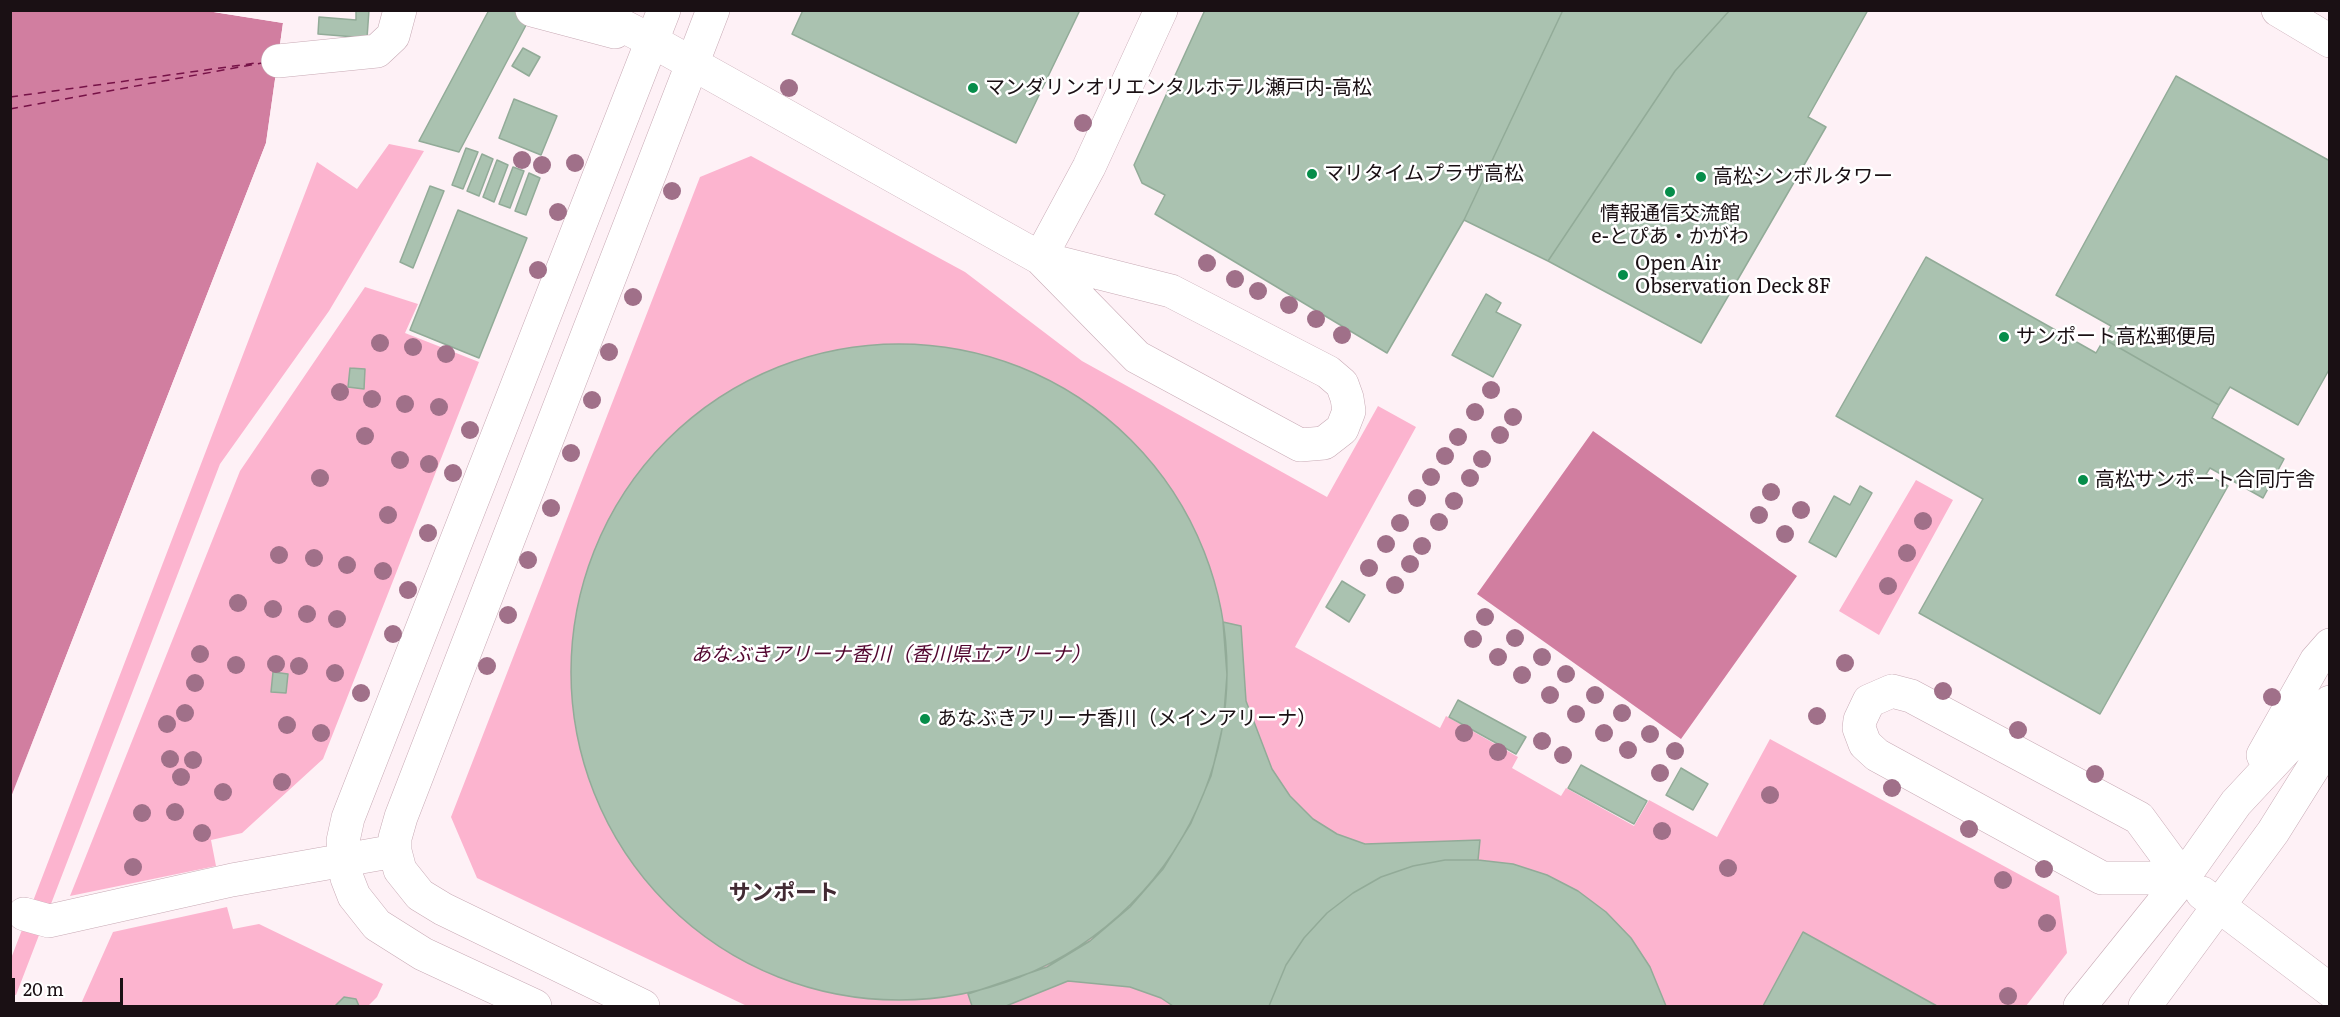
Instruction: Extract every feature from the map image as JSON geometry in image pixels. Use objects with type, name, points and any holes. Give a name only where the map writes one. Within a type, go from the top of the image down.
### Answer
[{"type":"street","points":[[278,60],[377,51],[393,36],[399,10]]},
{"type":"street","points":[[532,10],[652,41]]},
{"type":"street","points":[[592,10],[692,63],[1040,258],[1171,291],[1328,372],[1342,384],[1347,398],[1349,411],[1342,429],[1324,443],[1300,445],[1137,357],[1040,258]]},
{"type":"street","points":[[534,1006],[423,954],[391,936],[377,925],[359,904],[347,878],[343,841],[348,818],[664,10]]},
{"type":"street","points":[[643,1006],[426,899],[404,879],[395,851],[396,828],[712,10]]},
{"type":"street","points":[[1040,258],[1089,167],[1161,10]]},
{"type":"street","points":[[2278,10],[2330,41]]},
{"type":"street","points":[[2080,1006],[2183,878],[2236,803],[2316,661],[2330,645]]},
{"type":"street","points":[[2183,878],[2102,878],[1877,755],[1865,744],[1861,735],[1859,728],[1862,711],[1869,701],[1883,693],[1898,692],[1911,696],[2139,818],[2183,878],[2330,990]]},
{"type":"street","points":[[2236,803],[2330,702]]},
{"type":"street","points":[[2145,1006],[2273,831],[2330,741]]},
{"type":"street","points":[[24,914],[50,921],[232,880],[395,851]]},
{"type":"green space","points":[[389,144],[424,151],[329,311],[220,464],[16,995],[11,995],[10,961],[317,162],[357,189]]},
{"type":"green space","name":"あなぶきアリーナ香川（香川県立アリーナ）","points":[[751,156],[965,272],[1082,361],[1327,497],[1378,406],[1416,427],[1295,647],[1440,728],[1446,716],[1518,757],[1512,768],[1561,796],[1566,788],[1634,826],[1649,800],[1717,837],[1770,739],[2059,896],[2067,953],[2026,1006],[747,1006],[477,878],[451,817],[700,177]]},
{"type":"green space","points":[[365,287],[418,304],[405,333],[479,362],[323,759],[242,833],[211,840],[216,866],[70,896],[240,471]]},
{"type":"green space","points":[[1916,480],[1953,500],[1879,635],[1839,611]]},
{"type":"green space","points":[[227,907],[233,929],[259,924],[383,984],[377,997],[368,1006],[80,1006],[113,932]]},
{"type":"shaded area","points":[[201,10],[283,23],[266,143],[11,797],[11,11]]},
{"type":"shaded area","points":[[1593,431],[1797,576],[1681,739],[1477,594]]},
{"type":"pier","points":[[201,10],[222,10],[285,21],[269,144],[10,800],[266,143],[283,23]]},
{"type":"building","points":[[356,10],[369,10],[367,38],[318,34],[319,17],[356,20]]},
{"type":"building","points":[[489,10],[534,10],[459,152],[419,141]]},
{"type":"building","name":"マンダリンオリエンタルホテル瀬戸内-高松","points":[[803,10],[1080,10],[1016,143],[792,34]]},
{"type":"building","name":"マリタイムプラザ高松","points":[[1205,10],[1563,10],[1464,220],[1387,353],[1155,214],[1165,195],[1142,183],[1134,165]]},
{"type":"building","points":[[1563,10],[1730,10],[1675,71],[1548,261],[1464,220]]},
{"type":"building","name":"高松シンボルタワー","points":[[1730,10],[1868,10],[1808,117],[1826,127],[1701,343],[1548,261],[1675,71]]},
{"type":"building","points":[[523,48],[540,57],[529,76],[512,66]]},
{"type":"building","points":[[2176,76],[2330,161],[2330,368],[2298,425],[2230,387],[2219,405],[2104,339],[2111,326],[2056,295]]},
{"type":"building","points":[[514,99],[557,116],[541,155],[499,138]]},
{"type":"building","points":[[466,148],[478,152],[463,189],[452,185]]},
{"type":"building","points":[[482,154],[493,159],[479,196],[467,191]]},
{"type":"building","points":[[497,160],[508,165],[494,202],[483,197]]},
{"type":"building","points":[[513,167],[524,171],[510,208],[499,204]]},
{"type":"building","points":[[529,173],[540,178],[526,215],[515,211]]},
{"type":"building","points":[[430,186],[444,191],[413,268],[400,262]]},
{"type":"building","points":[[458,210],[527,238],[479,358],[410,330]]},
{"type":"building","name":"高松サンポート合同庁舎","points":[[1926,257],[2096,353],[2104,339],[2219,405],[2212,418],[2284,459],[2263,498],[2210,468],[2206,474],[2228,486],[2100,714],[1919,613],[1983,499],[1836,416]]},
{"type":"building","points":[[1486,294],[1501,303],[1496,312],[1521,325],[1493,377],[1452,355]]},
{"type":"building","points":[[899,344],[931,345],[963,350],[1025,369],[1081,399],[1131,440],[1172,490],[1202,546],[1221,608],[1226,640],[1226,704],[1221,736],[1202,798],[1172,854],[1131,904],[1081,945],[1025,975],[963,994],[931,999],[899,1000],[867,999],[835,994],[773,975],[717,945],[667,904],[626,854],[596,798],[577,736],[572,704],[571,672],[572,640],[577,608],[596,546],[626,490],[667,440],[717,399],[773,369],[835,350],[867,345]]},
{"type":"building","points":[[350,368],[365,369],[364,389],[348,387]]},
{"type":"building","points":[[1860,486],[1872,493],[1836,557],[1809,542],[1834,496],[1850,505]]},
{"type":"building","points":[[1342,581],[1365,595],[1349,622],[1326,607]]},
{"type":"building","points":[[1223,622],[1241,626],[1246,701],[1272,769],[1290,796],[1313,819],[1337,834],[1365,844],[1480,840],[1478,860],[1445,860],[1413,866],[1381,877],[1353,893],[1327,913],[1304,938],[1286,965],[1269,1006],[1173,1006],[1161,998],[1130,987],[1068,981],[1006,1006],[972,1006],[968,994],[1047,967],[1090,941],[1130,907],[1163,869],[1191,823],[1211,776],[1223,725],[1227,675]]},
{"type":"building","points":[[273,672],[288,674],[286,693],[271,692]]},
{"type":"building","points":[[1458,700],[1526,737],[1516,754],[1449,717]]},
{"type":"building","points":[[1581,765],[1647,801],[1634,824],[1568,788]]},
{"type":"building","points":[[1681,768],[1708,784],[1693,810],[1666,795]]},
{"type":"building","points":[[1445,860],[1478,860],[1513,864],[1547,875],[1578,891],[1606,912],[1631,938],[1650,967],[1666,1006],[1269,1006],[1286,965],[1304,938],[1327,913],[1353,893],[1381,877],[1413,866]]},
{"type":"building","points":[[1803,932],[1937,1006],[1763,1006]]},
{"type":"building","points":[[344,997],[356,999],[359,1006],[335,1006]]},
{"type":"ferry route","points":[[10,97],[256,63]]},
{"type":"ferry route","points":[[10,109],[262,63]]},
{"type":"place","name":"マンダリンオリエンタルホテル瀬戸内-高松","points":[[973,88]]},
{"type":"place","name":"マリタイムプラザ高松","points":[[1312,174]]},
{"type":"place","name":"高松シンボルタワー","points":[[1701,177]]},
{"type":"place","name":"情報通信交流館 e-とぴあ・かがわ","points":[[1670,192]]},
{"type":"place","name":"Open Air Observation Deck 8F","points":[[1623,275]]},
{"type":"place","name":"サンポート高松郵便局","points":[[2004,337]]},
{"type":"place","name":"高松サンポート合同庁舎","points":[[2083,480]]},
{"type":"place","name":"あなぶきアリーナ香川（メインアリーナ）","points":[[925,719]]},
{"type":"district","name":"サンポート","points":[[784,894]]}]
